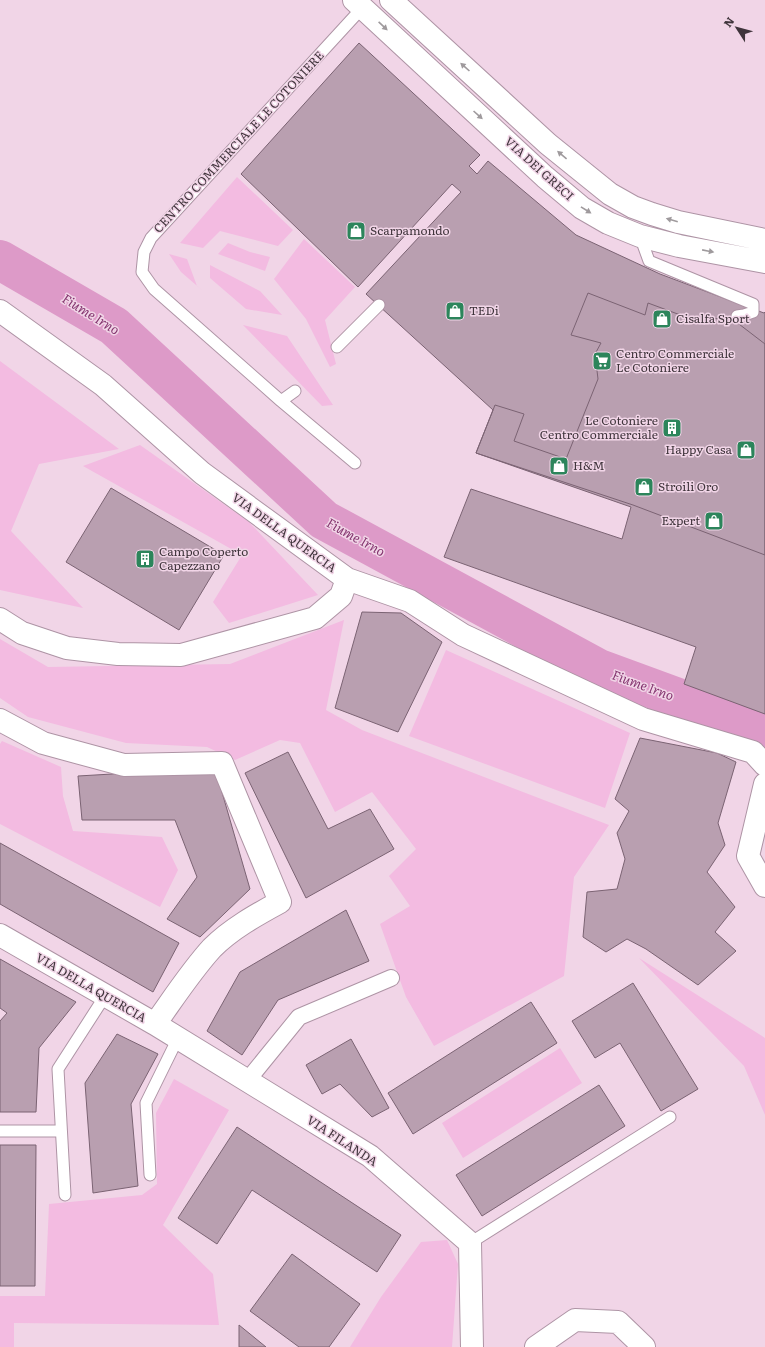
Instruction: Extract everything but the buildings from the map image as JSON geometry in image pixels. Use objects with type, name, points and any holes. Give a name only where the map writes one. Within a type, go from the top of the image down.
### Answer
[{"type":"street","name":"VIA DEI GRECI","points":[[391,0],[548,144],[610,194],[633,207],[678,222],[765,240]]},
{"type":"street","name":"VIA DEI GRECI","points":[[358,4],[540,172],[582,208],[608,223],[640,236],[679,246],[765,262]]},
{"type":"street","name":"VIA DELLA QUERCIA","points":[[0,311],[103,385],[202,473],[346,579],[341,596],[315,618],[181,655],[118,654],[67,648],[22,633],[0,619]]},
{"type":"street","points":[[346,579],[410,601],[463,635],[643,719],[753,752],[765,765]]},
{"type":"street","name":"VIA DELLA QUERCIA","points":[[0,720],[43,743],[124,765],[222,763],[280,902],[245,922],[212,948],[155,1024],[0,935]]},
{"type":"street","points":[[765,784],[748,856],[765,886]]},
{"type":"street","points":[[247,1081],[298,1017],[391,978]]},
{"type":"street","name":"VIA FILANDA","points":[[155,1024],[370,1156],[470,1243]]},
{"type":"street","points":[[470,1243],[472,1347]]},
{"type":"street","points":[[536,1347],[575,1320],[618,1322],[644,1347]]},
{"type":"lane","name":"CENTRO COMMERCIALE LE COTONIERE","points":[[355,463],[281,401],[154,289],[142,272],[144,252],[151,238],[358,4]]},
{"type":"lane","points":[[640,236],[649,261],[753,304],[753,312],[737,316]]},
{"type":"lane","points":[[338,348],[379,306]]},
{"type":"lane","points":[[281,401],[295,391]]},
{"type":"lane","points":[[65,1195],[58,1069],[105,996]]},
{"type":"lane","points":[[150,1175],[146,1103],[178,1038]]},
{"type":"lane","points":[[470,1243],[670,1118]]},
{"type":"lane","points":[[0,1131],[62,1131]]},
{"type":"shaded area","points":[[237,177],[293,230],[278,246],[220,231],[203,248],[180,243]]},
{"type":"shaded area","points":[[304,239],[355,287],[325,320],[336,364],[330,367],[306,319],[274,279]]},
{"type":"shaded area","points":[[228,243],[250,252],[270,257],[265,271],[218,254]]},
{"type":"shaded area","points":[[169,254],[187,259],[197,286],[181,272]]},
{"type":"shaded area","points":[[210,265],[260,291],[282,315],[246,309],[210,278]]},
{"type":"shaded area","points":[[243,325],[287,336],[333,405],[322,406]]},
{"type":"shaded area","points":[[0,361],[119,449],[39,464],[11,531],[83,608],[0,590]]},
{"type":"shaded area","points":[[140,445],[249,522],[318,595],[229,623],[213,602],[242,555],[83,466]]},
{"type":"shaded area","points":[[344,620],[326,710],[362,730],[609,825],[574,877],[564,976],[434,1046],[406,997],[380,924],[410,906],[389,876],[416,849],[372,792],[335,812],[300,743],[280,740],[235,760],[207,747],[126,743],[28,717],[0,698],[0,639],[48,667],[230,664]]},
{"type":"shaded area","points":[[446,650],[630,733],[605,808],[409,736]]},
{"type":"shaded area","points":[[2,741],[61,767],[63,796],[73,831],[162,837],[178,870],[160,907],[0,824],[0,744]]},
{"type":"shaded area","points":[[639,958],[765,1038],[765,1115],[744,1066]]},
{"type":"shaded area","points":[[560,1048],[582,1083],[463,1158],[442,1123]]},
{"type":"shaded area","points":[[174,1079],[229,1110],[163,1225],[213,1274],[219,1325],[14,1323],[14,1347],[0,1347],[0,1296],[45,1296],[49,1204],[142,1195],[157,1184],[156,1113]]},
{"type":"shaded area","points":[[447,1240],[458,1264],[452,1347],[350,1347],[381,1297],[421,1242]]},
{"type":"waterway","name":"Fiume Irno","points":[[0,260],[114,326],[324,520],[599,669],[765,730]]},
{"type":"place","name":"Scarpamondo","points":[[356,231]]},
{"type":"place","name":"TEDi","points":[[455,311]]},
{"type":"place","name":"Cisalfa Sport","points":[[662,319]]},
{"type":"place","name":"Centro Commerciale Le Cotoniere","points":[[602,361]]},
{"type":"place","name":"Le Cotoniere Centro Commerciale","points":[[672,428]]},
{"type":"place","name":"Happy Casa","points":[[746,450]]},
{"type":"place","name":"H&M","points":[[559,466]]},
{"type":"place","name":"Stroili Oro","points":[[644,487]]},
{"type":"place","name":"Expert","points":[[714,521]]},
{"type":"place","name":"Campo Coperto Capezzano","points":[[145,559]]}]
